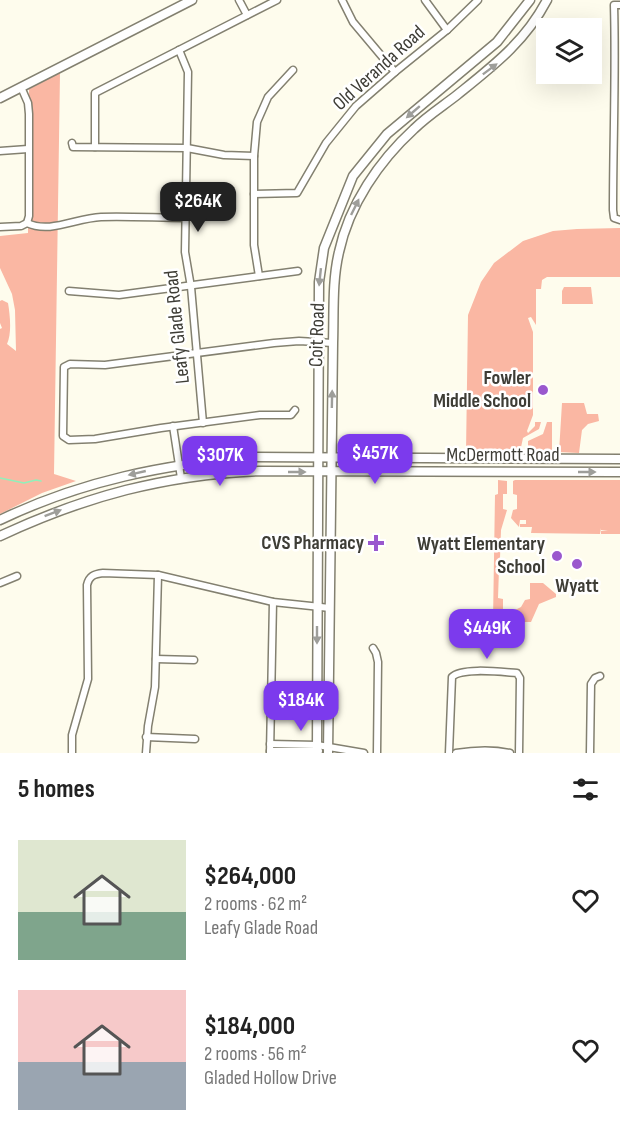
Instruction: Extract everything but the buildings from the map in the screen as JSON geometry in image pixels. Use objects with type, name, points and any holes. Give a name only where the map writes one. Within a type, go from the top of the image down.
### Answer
[{"type":"main road","points":[[0,98],[192,0]]},
{"type":"main road","name":"Coit Road","points":[[317,750],[319,282],[324,248],[353,176],[387,134],[498,42],[530,0]]},
{"type":"main road","name":"Coit Road","points":[[328,751],[333,343],[337,264],[349,221],[360,196],[383,162],[413,129],[496,64],[533,26],[548,0]]},
{"type":"main road","points":[[434,94],[448,102]]},
{"type":"main road","points":[[434,94],[440,108]]},
{"type":"main road","name":"McDermott Road","points":[[0,520],[51,497],[100,482],[180,465],[254,457],[620,459]]},
{"type":"main road","points":[[458,458],[458,472]]},
{"type":"main road","points":[[553,472],[554,459]]},
{"type":"main road","name":"McDermott Road","points":[[0,536],[106,494],[181,477],[256,471],[620,472]]},
{"type":"main road","points":[[317,539],[322,544],[322,560],[330,562]]},
{"type":"street","points":[[239,0],[247,15]]},
{"type":"street","points":[[95,147],[95,93],[277,0]]},
{"type":"street","points":[[342,0],[353,22],[394,72]]},
{"type":"street","points":[[425,0],[447,30]]},
{"type":"street","name":"Old Veranda Road","points":[[254,194],[297,193],[326,143],[356,106],[447,30],[478,0]]},
{"type":"street","points":[[617,5],[617,219]]},
{"type":"street","name":"Leafy Glade Road","points":[[179,50],[188,72],[185,252],[191,287],[203,423]]},
{"type":"street","points":[[259,276],[254,245],[254,156],[257,122],[268,97],[294,70]]},
{"type":"street","points":[[0,227],[21,226],[27,223],[29,216],[28,103],[21,87]]},
{"type":"street","points":[[72,143],[73,147],[187,148],[224,155],[254,156]]},
{"type":"street","points":[[0,151],[28,149]]},
{"type":"street","points":[[27,223],[35,227],[44,227],[99,217],[186,218]]},
{"type":"street","points":[[69,291],[119,295],[298,271]]},
{"type":"street","points":[[295,410],[291,415],[260,415],[95,439],[69,440],[63,436],[64,367],[70,364],[105,365],[274,343],[333,343]]},
{"type":"street","points":[[173,426],[181,477]]},
{"type":"street","points":[[72,753],[72,735],[88,679],[87,585],[91,577],[103,573],[158,575],[273,602],[330,608]]},
{"type":"street","points":[[146,753],[146,737],[155,687],[158,575]]},
{"type":"street","points":[[0,583],[16,576]]},
{"type":"street","points":[[273,602],[270,752],[317,750]]},
{"type":"street","points":[[373,648],[378,662],[377,753]]},
{"type":"street","points":[[156,659],[194,660]]},
{"type":"street","points":[[449,753],[452,677],[457,672],[467,671],[503,672],[517,674],[520,678],[519,753]]},
{"type":"street","points":[[590,753],[591,684],[595,678],[600,676]]},
{"type":"street","points":[[146,737],[195,739]]},
{"type":"street","points":[[270,744],[328,751],[343,749],[363,753]]},
{"type":"street","points":[[456,753],[472,750],[498,750],[510,753]]},
{"type":"shaded area","points":[[60,73],[54,474],[76,481],[42,493],[0,514],[0,329],[2,328],[0,301],[2,300],[8,303],[10,329],[7,344],[16,351],[15,310],[12,294],[0,268],[0,236],[28,233],[29,89]]},
{"type":"shaded area","points":[[620,228],[620,277],[547,277],[542,280],[541,289],[536,289],[536,325],[531,317],[528,318],[533,332],[533,415],[527,431],[528,433],[535,426],[535,422],[541,422],[539,429],[523,438],[520,452],[466,452],[468,315],[481,282],[494,263],[523,241],[553,231]]},
{"type":"shaded area","points":[[564,287],[591,287],[593,304],[562,304]]},
{"type":"shaded area","points":[[562,403],[584,403],[587,414],[598,414],[599,421],[588,424],[582,430],[579,453],[559,452]]},
{"type":"shaded area","points":[[547,422],[552,422],[552,452],[528,452],[528,441],[543,434]]},
{"type":"shaded area","points":[[498,480],[507,481],[507,494],[503,494],[503,509],[507,510],[501,530],[502,566],[499,569],[498,598],[503,599],[503,615],[501,619],[493,621],[495,495],[498,494]]},
{"type":"shaded area","points":[[620,480],[620,534],[601,534],[601,531],[608,531],[601,530],[601,528],[600,534],[531,533],[532,527],[520,527],[520,524],[526,524],[526,520],[520,520],[519,527],[511,518],[513,510],[517,509],[517,495],[513,494],[513,481]]},
{"type":"shaded area","points":[[530,583],[543,583],[556,594],[556,597],[539,604],[531,622],[513,622],[509,613],[521,607],[525,600],[530,599]]},
{"type":"waterway","points":[[0,478],[24,483],[41,481]]},
{"type":"place","name":"Fowler Middle School","points":[[543,390]]},
{"type":"place","name":"CVS Pharmacy","points":[[376,543]]},
{"type":"place","name":"Wyatt Elementary School","points":[[557,556]]},
{"type":"place","name":"Wyatt","points":[[577,564]]}]
